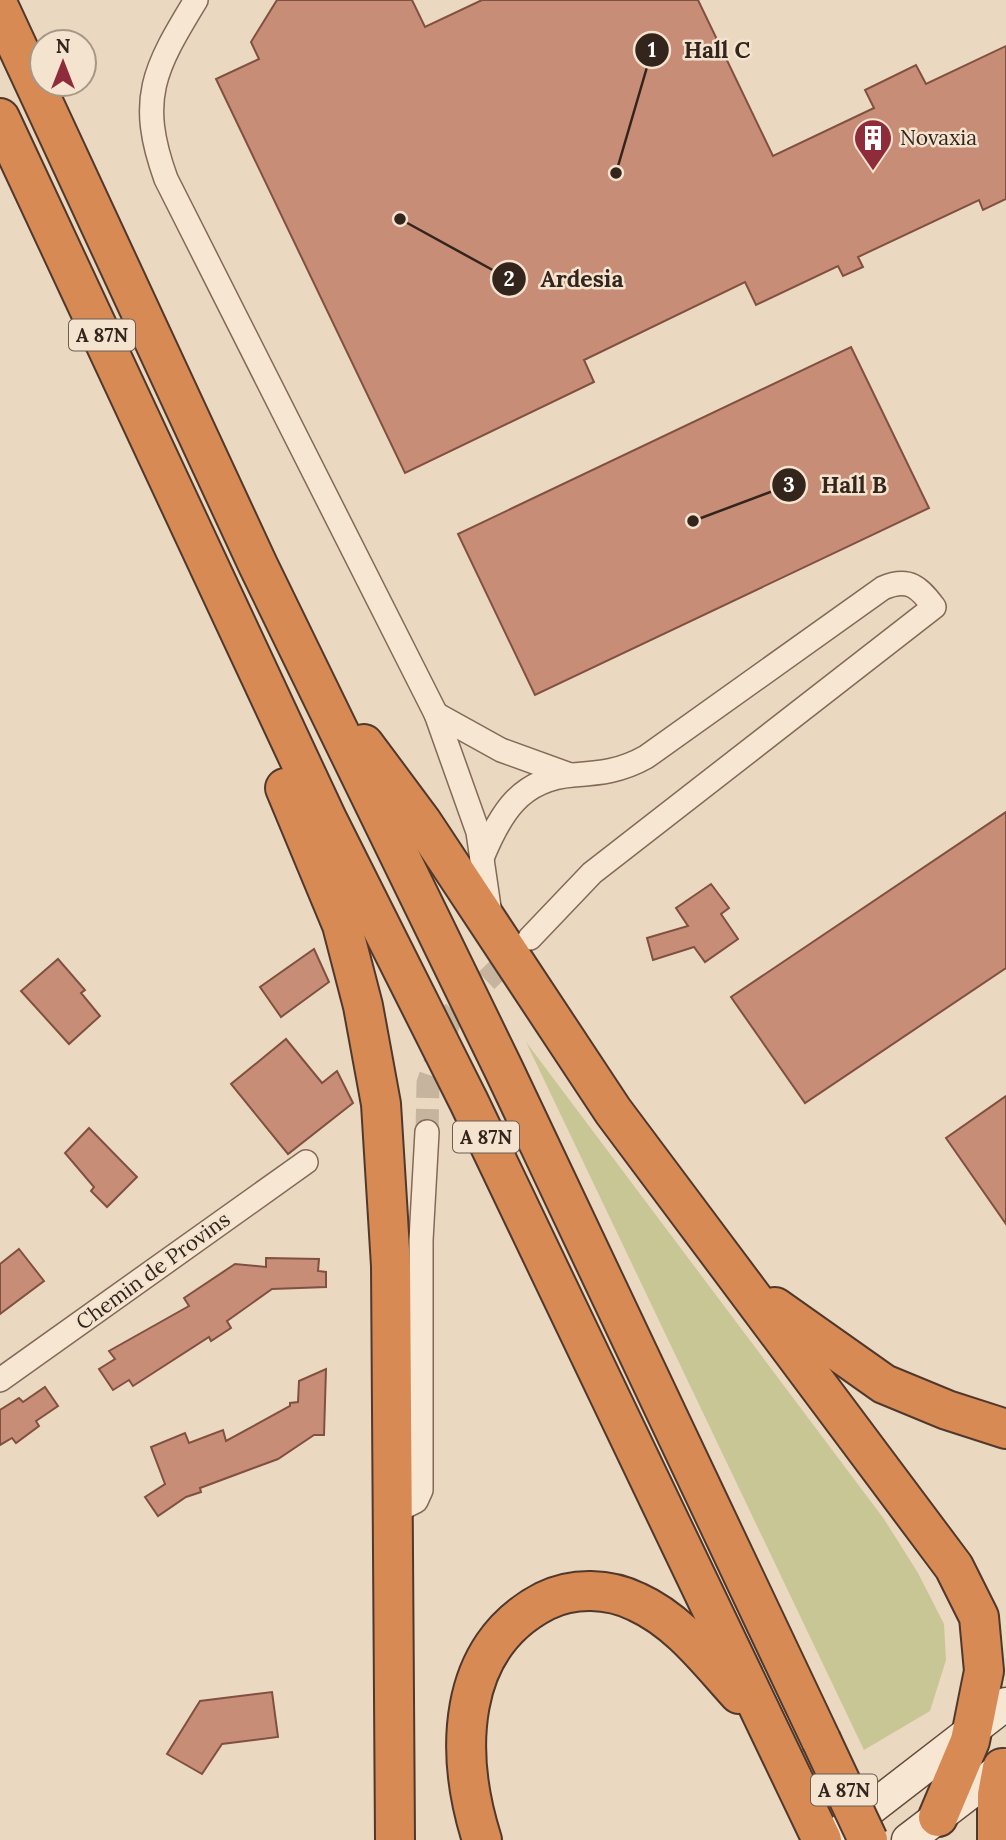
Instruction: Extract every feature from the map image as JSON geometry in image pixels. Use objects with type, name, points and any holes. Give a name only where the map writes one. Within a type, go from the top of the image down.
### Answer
[{"type":"highway","name":"A 87N","points":[[0,9],[121,275],[504,1070],[868,1840]]},
{"type":"highway","name":"A 87N","points":[[0,118],[205,551],[327,819],[468,1101],[822,1840]]},
{"type":"highway","points":[[205,551],[273,761],[342,925],[363,1006],[381,1104],[387,1172],[394,1512],[396,1837]]},
{"type":"highway","points":[[310,672],[422,822],[613,1111],[954,1567],[979,1617],[984,1671],[974,1729],[964,1762],[938,1817]]},
{"type":"highway","points":[[739,1280],[884,1384],[947,1410],[1006,1429]]},
{"type":"highway","points":[[482,1840],[472,1810],[466,1751],[469,1707],[480,1666],[497,1637],[526,1611],[560,1594],[598,1591],[635,1601],[664,1617],[691,1642],[766,1724]]},
{"type":"highway","points":[[997,1840],[997,1795],[1004,1767]]},
{"type":"main road","points":[[830,1840],[1006,1704]]},
{"type":"main road","points":[[908,1840],[1004,1767]]},
{"type":"street","points":[[196,0],[163,54],[154,77],[150,115],[156,152],[166,179],[436,714],[467,794],[482,858],[493,931]]},
{"type":"street","points":[[482,858],[496,826],[511,803],[533,788],[570,775],[613,772],[646,757],[883,588],[904,582],[918,586],[934,607],[592,873],[530,938]]},
{"type":"street","points":[[436,714],[491,746],[570,775]]},
{"type":"street","points":[[394,1512],[416,1501],[421,1490],[421,1240],[427,1132]]},
{"type":"street","name":"Chemin de Provins","points":[[0,1380],[306,1162]]},
{"type":"shaded area","points":[[526,1042],[884,1519],[918,1573],[944,1624],[946,1660],[930,1711],[864,1750]]},
{"type":"building","points":[[277,0],[412,0],[425,27],[482,0],[698,0],[773,156],[874,108],[865,90],[916,65],[926,84],[1006,46],[1006,199],[983,210],[979,200],[858,257],[863,267],[843,276],[838,266],[756,305],[745,282],[584,360],[594,382],[405,473],[216,79],[259,59],[251,42]]},
{"type":"building","points":[[851,347],[929,508],[535,695],[458,534]]},
{"type":"building","points":[[1006,812],[1006,968],[805,1103],[731,997]]},
{"type":"building","points":[[711,884],[729,908],[721,914],[738,939],[705,962],[694,947],[653,960],[647,938],[688,926],[676,908]]},
{"type":"building","points":[[314,949],[329,982],[281,1017],[260,987]]},
{"type":"building","points":[[58,959],[85,990],[81,993],[100,1016],[69,1044],[21,991]]},
{"type":"building","points":[[286,1039],[322,1083],[337,1071],[353,1103],[288,1154],[231,1084]]},
{"type":"building","points":[[1006,1096],[1006,1224],[946,1138]]},
{"type":"building","points":[[89,1128],[137,1177],[107,1207],[91,1191],[94,1187],[65,1153]]},
{"type":"building","points":[[19,1249],[44,1281],[0,1314],[0,1264]]},
{"type":"building","points":[[266,1258],[319,1259],[318,1271],[326,1272],[326,1287],[272,1289],[227,1321],[231,1328],[211,1341],[209,1337],[133,1386],[129,1380],[113,1390],[99,1369],[115,1359],[109,1351],[189,1306],[184,1298],[235,1264],[266,1267]]},
{"type":"building","points":[[326,1369],[324,1435],[314,1435],[278,1459],[200,1488],[201,1492],[186,1497],[158,1516],[145,1497],[165,1484],[151,1447],[185,1433],[189,1443],[223,1430],[226,1441],[290,1406],[290,1403],[298,1402],[299,1381]]},
{"type":"building","points":[[45,1387],[58,1406],[36,1421],[39,1426],[16,1443],[12,1438],[0,1445],[0,1410],[19,1398],[23,1402]]},
{"type":"building","points":[[272,1692],[278,1737],[222,1744],[202,1774],[167,1754],[200,1701]]},
{"type":"tunnel","points":[[427,1132],[428,1083],[452,1014],[518,950]]},
{"type":"place","name":"Novaxia","points":[[873,172]]},
{"type":"place","name":"Hall C","points":[[616,173]]},
{"type":"place","name":"Ardesia","points":[[400,219]]},
{"type":"place","name":"Hall B","points":[[693,521]]}]
